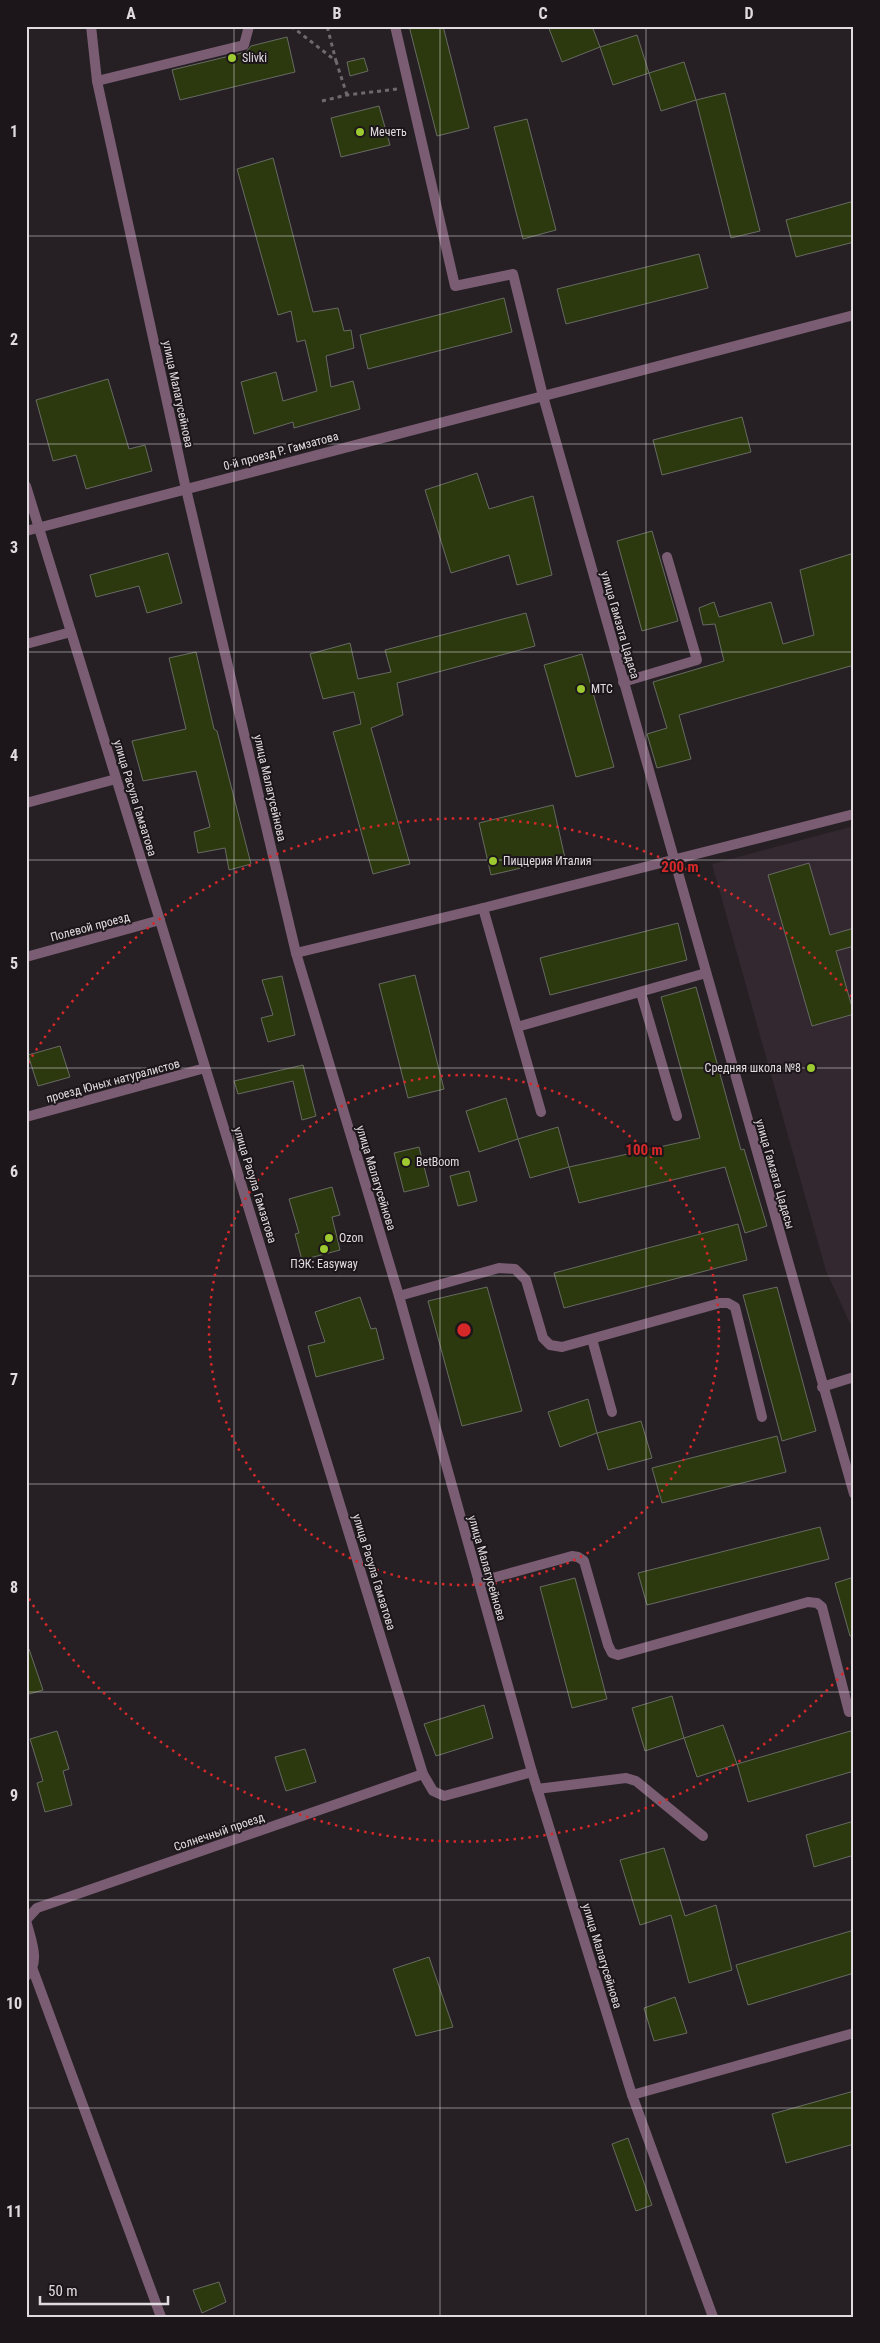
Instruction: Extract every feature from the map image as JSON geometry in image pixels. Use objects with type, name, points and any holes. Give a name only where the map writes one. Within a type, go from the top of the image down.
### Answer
[{"type":"street","name":"улица Малагусейнова","points":[[91,26],[97,81],[186,489],[296,953],[398,1296],[537,1789],[632,2096],[712,2317]]},
{"type":"street","points":[[97,81],[244,45],[249,26]]},
{"type":"street","points":[[395,26],[409,87]]},
{"type":"street","name":"улица Гамзата Цадаса","points":[[409,87],[455,286],[513,274],[542,396],[674,860]]},
{"type":"street","name":"0-й проезд Р. Гамзатова","points":[[26,531],[854,315]]},
{"type":"street","name":"улица Расула Гамзатова","points":[[26,486],[424,1774],[433,1791],[444,1796],[532,1772]]},
{"type":"street","points":[[623,682],[697,660],[667,557]]},
{"type":"street","points":[[26,644],[71,632]]},
{"type":"street","points":[[26,803],[116,779]]},
{"type":"street","points":[[296,953],[483,908],[854,814]]},
{"type":"street","name":"улица Гамзата Цадасы","points":[[674,860],[822,1387],[854,1494]]},
{"type":"street","points":[[483,908],[541,1112]]},
{"type":"street","name":"Полевой проезд","points":[[26,957],[160,920]]},
{"type":"street","points":[[517,1027],[706,973]]},
{"type":"street","points":[[642,992],[678,1116]]},
{"type":"street","name":"проезд Юных натуралистов","points":[[26,1117],[206,1068]]},
{"type":"street","points":[[398,1296],[499,1268],[515,1269],[526,1280],[543,1338],[550,1346],[562,1346],[592,1339],[720,1303],[728,1303],[735,1307],[762,1417]]},
{"type":"street","points":[[592,1339],[612,1412]]},
{"type":"street","points":[[822,1387],[854,1377]]},
{"type":"street","points":[[478,1582],[572,1556],[578,1556],[584,1560],[608,1645],[612,1653],[618,1656],[808,1602],[817,1603],[822,1607],[849,1712]]},
{"type":"street","name":"Солнечный проезд","points":[[30,1973],[36,1961],[26,1920],[37,1908],[424,1774]]},
{"type":"street","points":[[537,1789],[626,1778],[636,1781],[703,1836]]},
{"type":"street","points":[[30,1973],[161,2317]]},
{"type":"street","points":[[632,2096],[854,2033]]},
{"type":"path","points":[[291,26],[336,61]]},
{"type":"path","points":[[327,26],[347,94]]},
{"type":"path","points":[[322,101],[347,94],[409,87]]},
{"type":"shaded area","name":"Средняя школа №8","points":[[854,826],[854,1332],[826,1271],[712,864]]},
{"type":"building","points":[[409,26],[443,26],[469,128],[437,136]]},
{"type":"building","points":[[548,26],[592,26],[600,47],[562,62]]},
{"type":"building","points":[[637,35],[649,73],[613,85],[600,47]]},
{"type":"building","points":[[287,37],[295,72],[180,100],[172,70],[246,52],[251,46]]},
{"type":"building","points":[[364,58],[368,71],[350,76],[347,62]]},
{"type":"building","points":[[684,62],[696,100],[661,111],[649,73]]},
{"type":"building","points":[[725,93],[760,231],[731,238],[696,100]]},
{"type":"building","name":"Мечеть","points":[[379,106],[390,145],[341,157],[331,118]]},
{"type":"building","points":[[527,119],[556,230],[523,239],[494,127]]},
{"type":"building","points":[[273,158],[313,312],[338,308],[344,331],[351,330],[354,348],[326,356],[331,387],[353,381],[360,409],[294,428],[293,422],[254,434],[241,382],[276,372],[283,401],[317,391],[305,340],[297,342],[291,311],[278,315],[237,169]]},
{"type":"building","points":[[854,201],[854,242],[796,257],[786,220]]},
{"type":"building","points":[[699,254],[708,288],[566,324],[557,289]]},
{"type":"building","points":[[504,298],[512,332],[368,369],[360,335]]},
{"type":"building","points":[[108,379],[129,449],[145,445],[152,471],[86,489],[76,455],[53,461],[36,400]]},
{"type":"building","points":[[742,417],[751,452],[662,475],[653,440]]},
{"type":"building","points":[[477,473],[489,509],[533,496],[552,575],[517,585],[509,555],[451,573],[425,490]]},
{"type":"building","points":[[652,531],[678,621],[642,631],[617,541]]},
{"type":"building","points":[[168,553],[182,603],[147,613],[139,586],[96,597],[90,575]]},
{"type":"building","points":[[854,553],[854,665],[679,715],[691,759],[657,768],[647,734],[667,728],[653,682],[724,661],[715,624],[703,625],[699,608],[714,602],[719,617],[771,602],[783,644],[814,635],[800,570]]},
{"type":"building","points":[[526,613],[535,646],[397,683],[403,715],[371,728],[410,864],[373,874],[333,732],[361,724],[354,692],[323,699],[310,654],[350,643],[358,679],[391,672],[385,650]]},
{"type":"building","points":[[196,652],[214,729],[217,731],[251,864],[229,870],[225,848],[198,853],[194,832],[210,827],[196,771],[143,781],[132,741],[186,729],[169,658]]},
{"type":"building","points":[[582,654],[614,767],[576,777],[544,665]]},
{"type":"building","points":[[553,805],[565,858],[491,875],[479,823]]},
{"type":"building","points":[[809,863],[830,935],[854,928],[854,946],[836,951],[854,1014],[812,1026],[768,875]]},
{"type":"building","points":[[678,923],[687,960],[550,995],[540,958]]},
{"type":"building","points":[[415,975],[444,1089],[408,1098],[379,984]]},
{"type":"building","points":[[282,976],[295,1035],[268,1042],[261,1018],[273,1015],[262,980]]},
{"type":"building","points":[[696,987],[741,1150],[744,1149],[767,1226],[745,1233],[725,1167],[579,1203],[569,1167],[700,1138],[661,997]]},
{"type":"building","points":[[60,1046],[70,1077],[38,1086],[28,1055]]},
{"type":"building","points":[[303,1065],[316,1116],[302,1120],[293,1081],[238,1094],[234,1081]]},
{"type":"building","points":[[506,1098],[518,1139],[479,1152],[466,1111]]},
{"type":"building","points":[[558,1127],[569,1167],[530,1178],[518,1139]]},
{"type":"building","points":[[419,1147],[429,1186],[404,1192],[394,1153]]},
{"type":"building","points":[[469,1171],[477,1201],[458,1206],[450,1176]]},
{"type":"building","points":[[332,1187],[340,1215],[332,1217],[340,1250],[302,1260],[295,1234],[299,1233],[289,1199]]},
{"type":"building","points":[[738,1224],[747,1260],[564,1308],[554,1273]]},
{"type":"building","points":[[487,1287],[522,1411],[462,1426],[428,1301]]},
{"type":"building","points":[[777,1287],[816,1431],[782,1441],[743,1295]]},
{"type":"building","points":[[360,1297],[371,1329],[376,1328],[384,1359],[316,1377],[308,1346],[325,1342],[315,1312]]},
{"type":"building","points":[[588,1399],[597,1433],[560,1447],[548,1412]]},
{"type":"building","points":[[641,1421],[652,1458],[608,1470],[597,1433]]},
{"type":"building","points":[[777,1436],[786,1472],[662,1503],[652,1468]]},
{"type":"building","points":[[820,1527],[829,1559],[647,1605],[638,1573]]},
{"type":"building","points":[[854,1577],[854,1636],[850,1636],[835,1583]]},
{"type":"building","points":[[575,1578],[607,1699],[572,1708],[540,1587]]},
{"type":"building","points":[[26,1649],[29,1649],[43,1690],[26,1695]]},
{"type":"building","points":[[672,1696],[684,1738],[645,1751],[632,1708]]},
{"type":"building","points":[[484,1705],[493,1738],[436,1756],[424,1724]]},
{"type":"building","points":[[723,1725],[737,1764],[697,1777],[684,1738]]},
{"type":"building","points":[[854,1730],[854,1771],[748,1802],[737,1764]]},
{"type":"building","points":[[57,1731],[69,1769],[63,1771],[72,1805],[45,1812],[37,1783],[43,1781],[30,1739]]},
{"type":"building","points":[[305,1749],[316,1782],[286,1791],[275,1757]]},
{"type":"building","points":[[854,1821],[854,1855],[814,1867],[806,1835]]},
{"type":"building","points":[[664,1848],[685,1916],[716,1905],[732,1970],[689,1983],[671,1915],[640,1925],[620,1860]]},
{"type":"building","points":[[854,1930],[854,1973],[748,2005],[736,1965]]},
{"type":"building","points":[[429,1957],[453,2027],[416,2036],[393,1969]]},
{"type":"building","points":[[675,1997],[687,2033],[654,2041],[644,2008]]},
{"type":"building","points":[[854,2091],[854,2144],[786,2163],[772,2114]]},
{"type":"building","points":[[628,2138],[652,2205],[636,2211],[612,2144]]},
{"type":"building","points":[[219,2282],[226,2302],[202,2313],[193,2290]]},
{"type":"place","name":"Slivki","points":[[232,58]]},
{"type":"place","name":"Мечеть","points":[[360,132]]},
{"type":"place","name":"МТС","points":[[581,689]]},
{"type":"place","name":"Пиццерия Италия","points":[[493,861]]},
{"type":"place","name":"Средняя школа №8","points":[[811,1068]]},
{"type":"place","name":"BetBoom","points":[[406,1162]]},
{"type":"place","name":"Ozon","points":[[329,1238]]},
{"type":"place","name":"ПЭК: Easyway","points":[[324,1249]]}]
